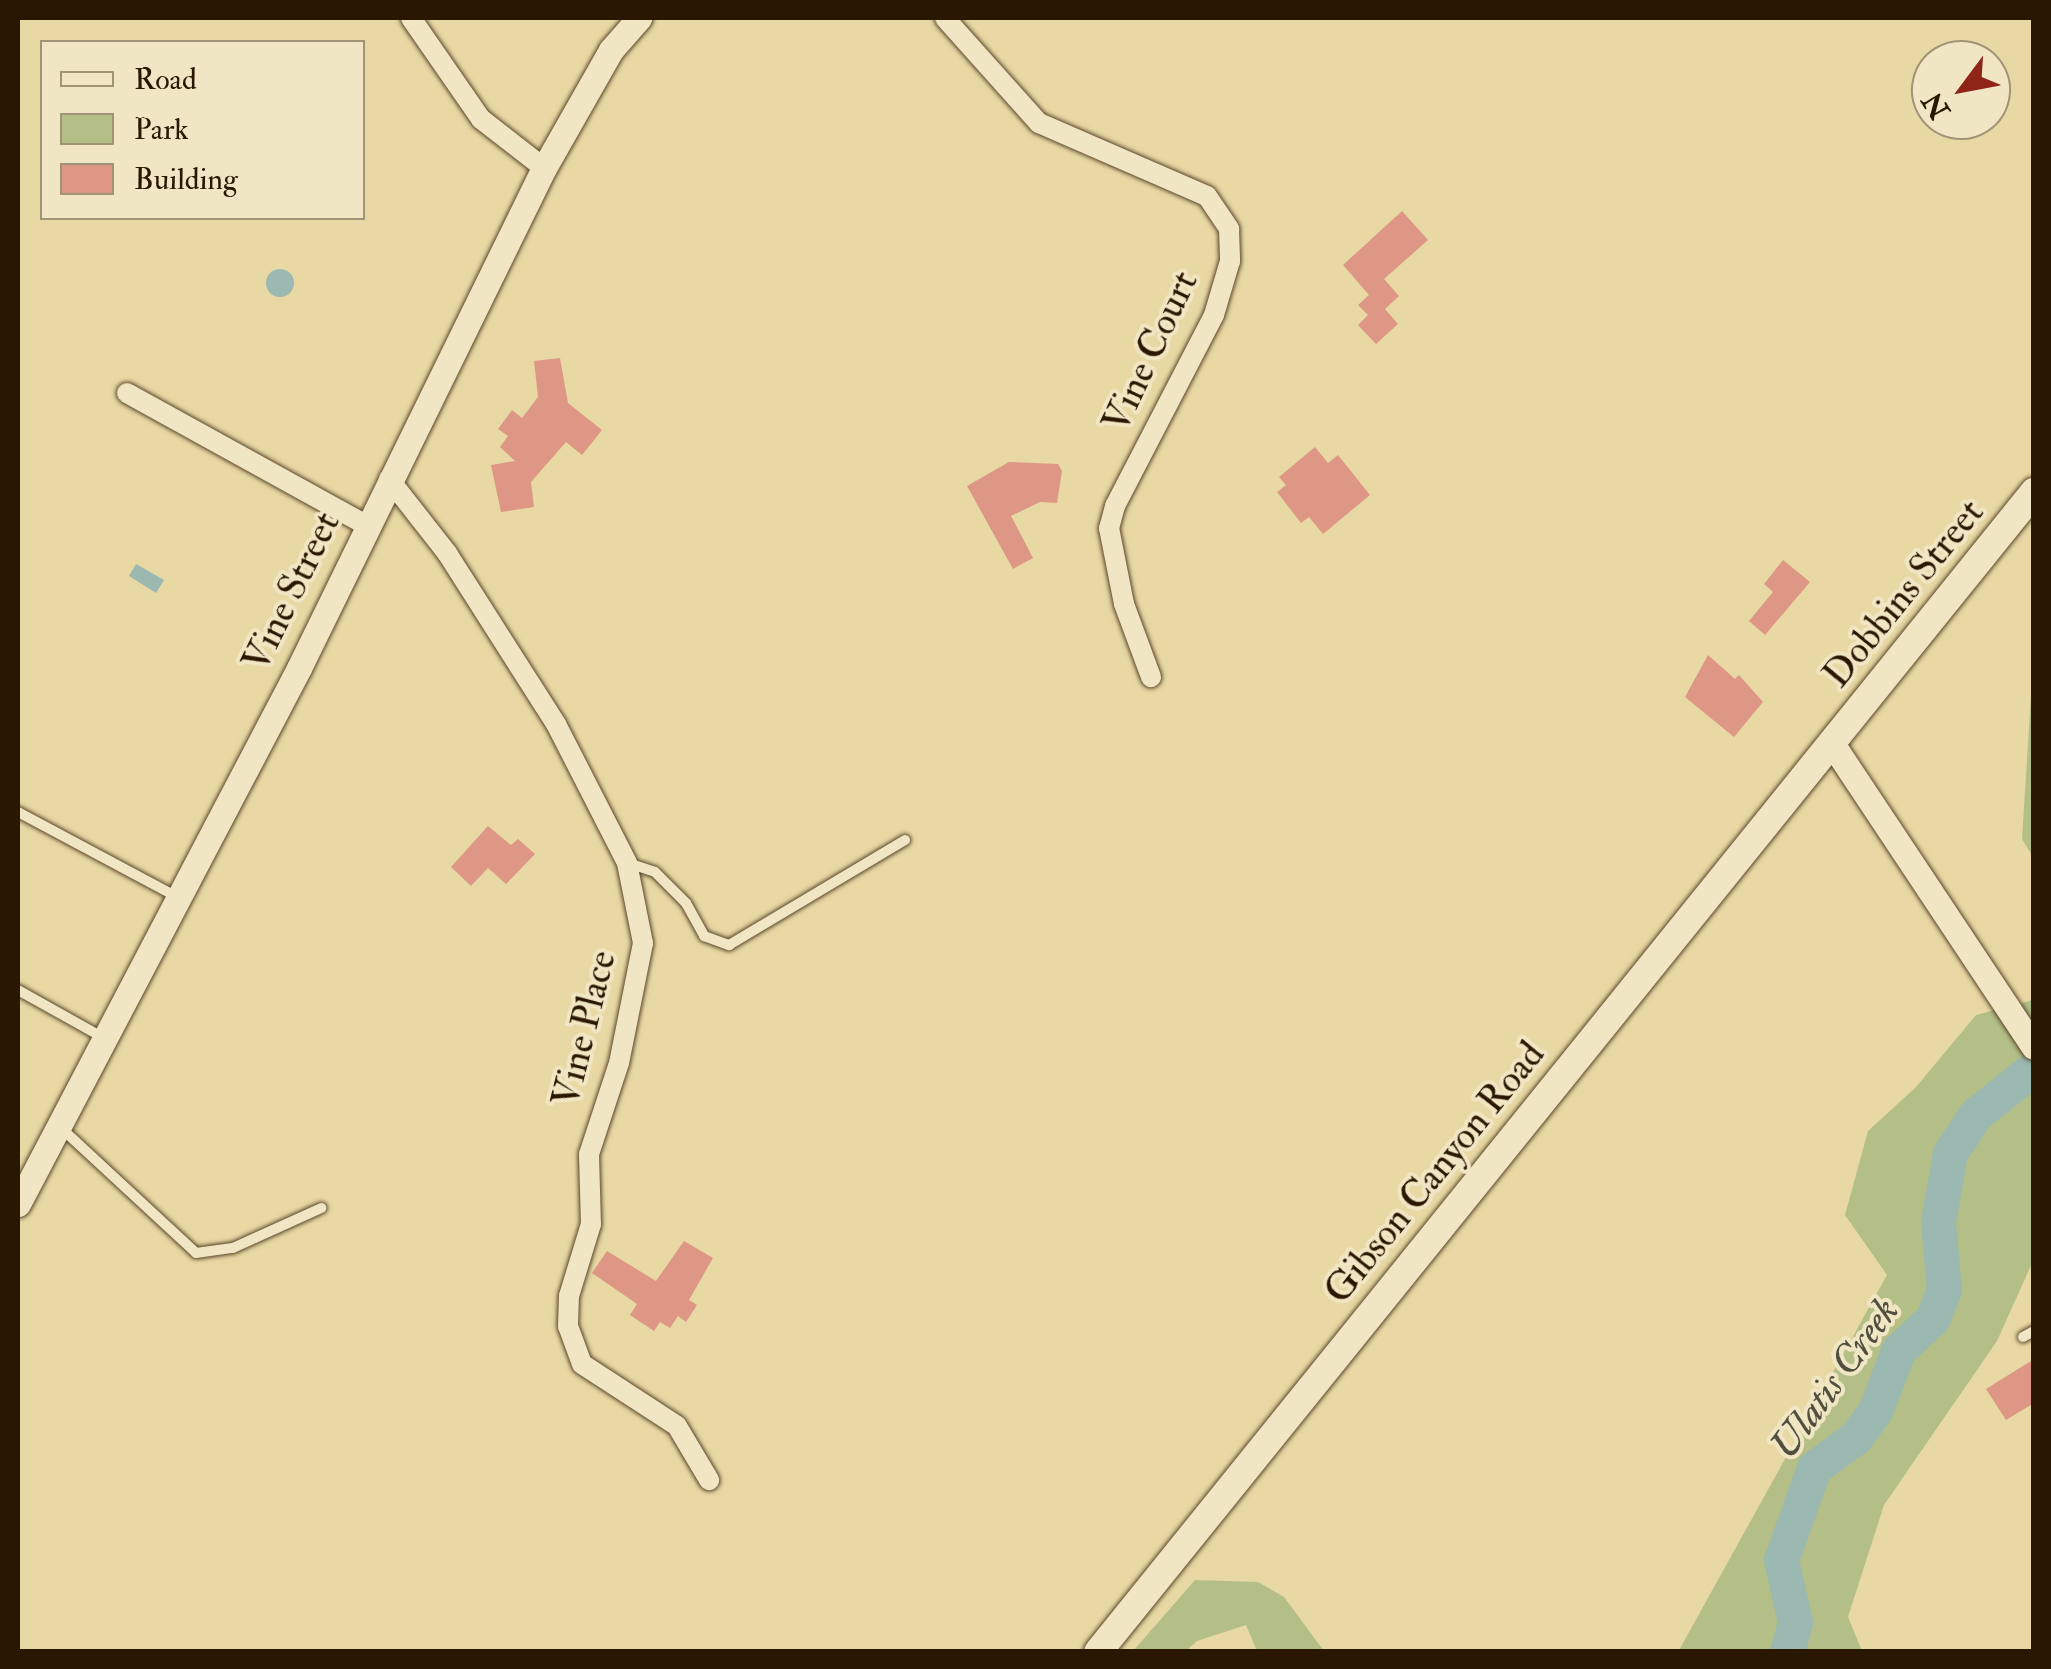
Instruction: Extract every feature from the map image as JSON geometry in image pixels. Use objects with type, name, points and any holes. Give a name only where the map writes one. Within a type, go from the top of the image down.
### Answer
[{"type":"main road","name":"Dobbins Street","points":[[1832,742],[2034,492]]},
{"type":"main road","name":"Gibson Canyon Road","points":[[1098,1652],[1832,742]]},
{"type":"street","points":[[412,18],[481,119],[544,168]]},
{"type":"street","name":"Vine Street","points":[[18,1204],[178,898],[544,168],[611,50],[639,18]]},
{"type":"street","name":"Vine Court","points":[[945,18],[1039,124],[1206,196],[1229,229],[1230,260],[1214,315],[1109,528],[1112,564],[1151,678]]},
{"type":"street","points":[[127,393],[366,525]]},
{"type":"street","name":"Vine Place","points":[[389,479],[447,553],[556,724],[627,863],[643,943],[619,1063],[589,1154],[592,1224],[569,1296],[568,1326],[582,1364],[677,1426],[709,1480]]},
{"type":"street","points":[[1832,742],[2027,1037]]},
{"type":"lane","points":[[18,812],[178,898]]},
{"type":"lane","points":[[627,863],[656,872],[686,903],[704,936],[729,946],[905,840]]},
{"type":"lane","points":[[18,990],[104,1038]]},
{"type":"lane","points":[[59,1126],[196,1253],[233,1248],[321,1208]]},
{"type":"green space","points":[[2033,665],[2033,857],[2022,839]]},
{"type":"green space","points":[[2033,1000],[2033,1261],[1997,1341],[1884,1505],[1848,1617],[1862,1651],[1678,1652],[1887,1275],[1845,1215],[1868,1131],[1916,1087],[1976,1015]]},
{"type":"green space","points":[[1195,1580],[1258,1582],[1284,1597],[1324,1651],[1257,1651],[1246,1625],[1197,1641],[1186,1651],[1133,1651]]},
{"type":"water","points":[[280,269],[290,273],[294,283],[290,293],[280,297],[270,293],[266,283],[270,273]]},
{"type":"water","points":[[136,564],[164,580],[156,593],[129,576]]},
{"type":"building","points":[[1402,211],[1428,240],[1384,279],[1399,296],[1385,309],[1398,324],[1376,344],[1358,325],[1368,315],[1358,305],[1369,295],[1343,265]]},
{"type":"building","points":[[560,358],[568,403],[602,430],[582,455],[566,442],[531,482],[534,507],[501,512],[491,465],[515,461],[500,447],[508,436],[498,429],[512,410],[522,418],[538,397],[534,361]]},
{"type":"building","points":[[1315,447],[1328,463],[1338,455],[1370,495],[1323,534],[1309,517],[1301,523],[1277,492],[1286,485],[1279,477]]},
{"type":"building","points":[[1009,462],[1058,464],[1062,471],[1057,503],[1040,502],[1011,516],[1033,558],[1013,569],[967,486]]},
{"type":"building","points":[[1783,560],[1810,582],[1765,635],[1749,621],[1773,592],[1764,584]]},
{"type":"building","points":[[1708,655],[1735,679],[1739,675],[1763,702],[1734,737],[1685,697]]},
{"type":"building","points":[[488,826],[511,845],[518,839],[535,854],[506,884],[488,868],[471,886],[451,867]]},
{"type":"building","points":[[684,1241],[713,1258],[689,1300],[697,1305],[686,1322],[678,1316],[670,1328],[660,1322],[654,1331],[630,1315],[637,1304],[592,1273],[607,1251],[656,1281]]},
{"type":"building","points":[[2034,1359],[2034,1403],[2006,1420],[1986,1389]]},
{"type":"waterway","name":"Ulatis Creek","points":[[1787,1652],[1795,1622],[1781,1560],[1814,1468],[1856,1437],[1876,1409],[1898,1351],[1933,1318],[1944,1290],[1938,1222],[1950,1153],[1976,1114],[2034,1068]]}]
